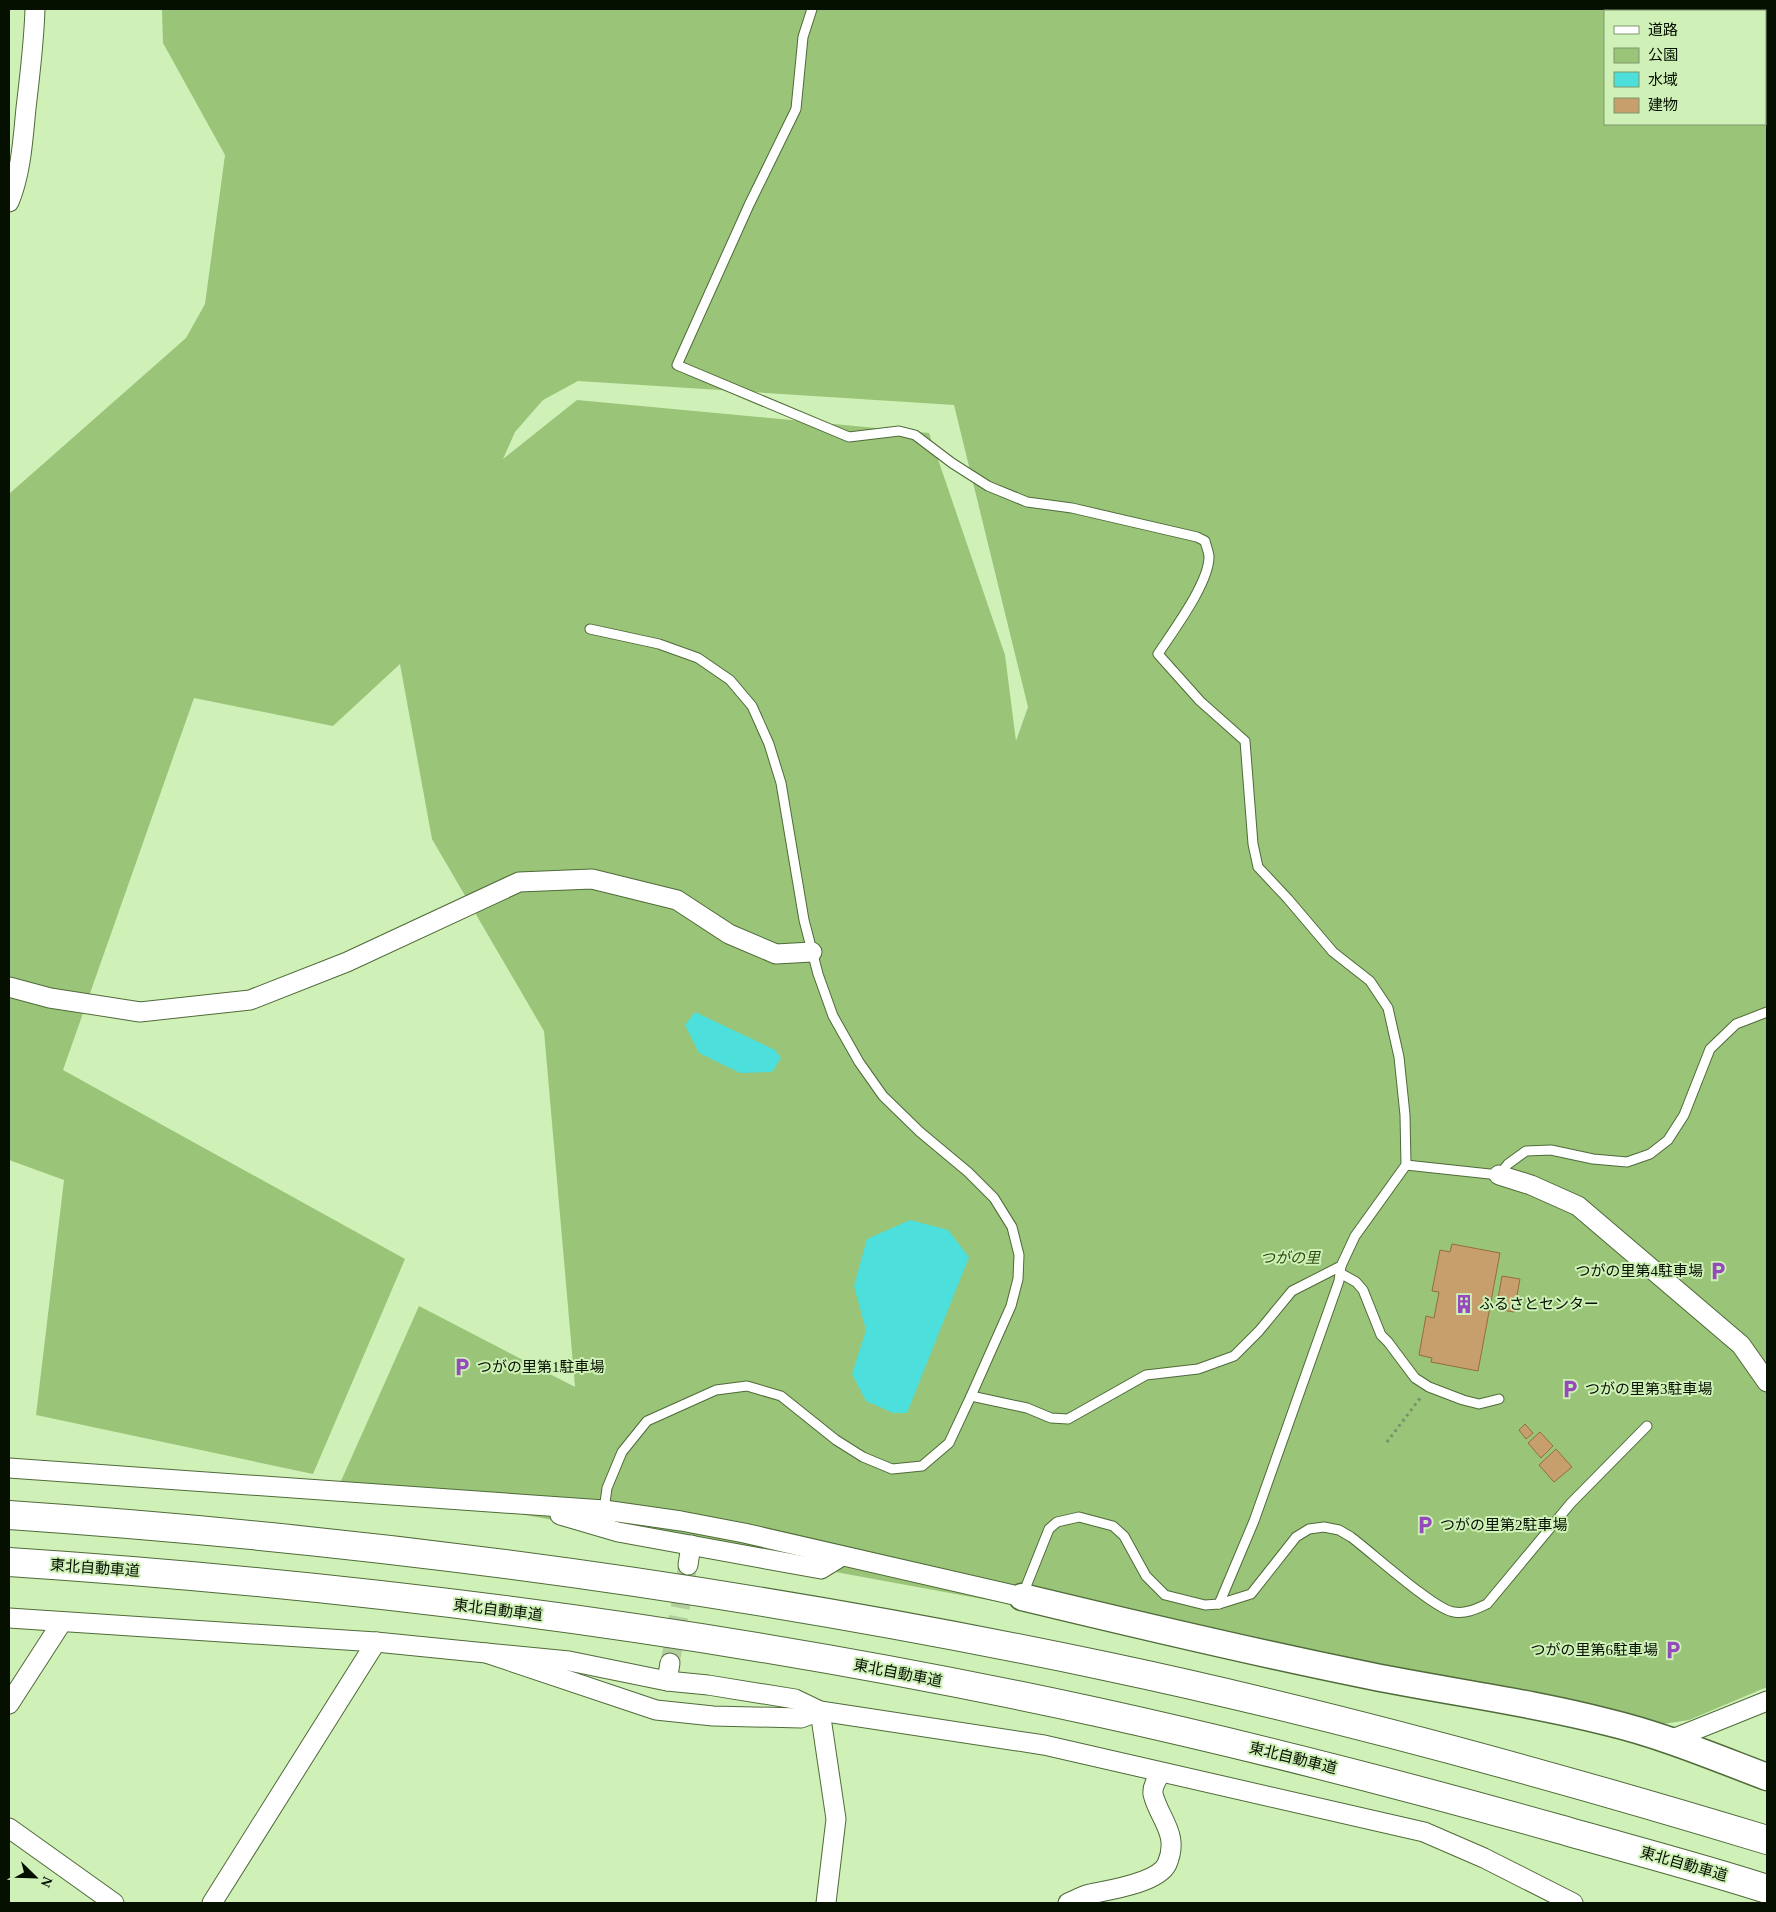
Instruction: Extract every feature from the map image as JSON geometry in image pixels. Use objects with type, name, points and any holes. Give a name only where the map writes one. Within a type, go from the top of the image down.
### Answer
[{"type":"highway","points":[[9,1515],[218,1532],[462,1558],[645,1584],[888,1623],[1107,1667],[1312,1714],[1492,1761],[1767,1840]]},
{"type":"highway","name":"東北自動車道","points":[[9,1562],[213,1578],[456,1604],[640,1629],[880,1669],[1094,1712],[1301,1759],[1478,1806],[1767,1889]]},
{"type":"street","points":[[9,202],[13,192],[23,140],[33,52],[35,9]]},
{"type":"street","points":[[9,988],[50,998],[140,1012],[250,1000],[347,962],[519,882],[592,878],[677,900],[729,934],[776,954],[812,952]]},
{"type":"street","points":[[1499,1175],[1531,1184],[1578,1206],[1741,1345],[1766,1377]]},
{"type":"street","points":[[9,1468],[604,1510],[682,1521],[744,1532],[1201,1639],[1362,1674],[1507,1700],[1608,1722],[1670,1740],[1767,1778]]},
{"type":"street","points":[[522,1505],[618,1532],[821,1569],[842,1556]]},
{"type":"street","points":[[688,1565],[692,1545]]},
{"type":"street","points":[[9,1618],[376,1642],[669,1672],[708,1685],[795,1699],[820,1711],[1044,1745],[1424,1832],[1484,1858],[1573,1903]]},
{"type":"street","points":[[9,1704],[62,1622]]},
{"type":"street","points":[[212,1903],[376,1642]]},
{"type":"street","points":[[486,1653],[656,1710],[713,1716],[801,1718],[820,1711]]},
{"type":"street","points":[[1670,1740],[1767,1701]]},
{"type":"street","points":[[820,1711],[836,1819],[826,1903]]},
{"type":"street","points":[[1068,1903],[1087,1895],[1134,1885],[1154,1876],[1166,1866],[1171,1852],[1171,1839],[1166,1822],[1153,1793],[1155,1783],[1161,1772]]},
{"type":"street","points":[[9,1828],[114,1903]]},
{"type":"lane","points":[[812,9],[803,37],[796,110],[749,206],[678,365],[849,436],[898,431],[915,435],[952,463],[988,486],[1027,502],[1072,508],[1197,537],[1205,542],[1209,556],[1204,576],[1186,611],[1158,654],[1200,701],[1245,741],[1252,844],[1258,867],[1288,899],[1332,952],[1370,981],[1388,1008],[1400,1067],[1405,1115],[1406,1165],[1355,1236],[1340,1270],[1339,1281],[1298,1401],[1254,1521],[1219,1604]]},
{"type":"lane","points":[[590,629],[659,644],[698,658],[730,680],[752,706],[769,744],[781,783],[804,920],[818,974],[833,1016],[859,1062],[883,1096],[920,1132],[968,1172],[994,1198],[1012,1227],[1019,1255],[1018,1279],[1011,1306],[971,1396],[949,1442],[922,1466],[892,1469],[863,1457],[836,1440],[781,1396],[747,1386],[716,1390],[647,1421],[622,1452],[606,1488],[604,1510]]},
{"type":"lane","points":[[1406,1165],[1499,1175],[1508,1164],[1526,1151],[1551,1150],[1593,1159],[1627,1162],[1650,1154],[1668,1140],[1684,1115],[1710,1049],[1736,1024],[1767,1012]]},
{"type":"lane","points":[[971,1396],[1027,1408],[1051,1418],[1068,1419],[1146,1375],[1198,1369],[1234,1356],[1259,1331],[1292,1291],[1340,1270]]},
{"type":"lane","points":[[1340,1270],[1363,1290],[1381,1335],[1415,1378],[1429,1387],[1479,1404],[1499,1399]]},
{"type":"lane","points":[[1022,1597],[1049,1529],[1057,1522],[1079,1517],[1113,1526],[1124,1536],[1146,1576],[1165,1595],[1205,1605],[1219,1604],[1251,1594],[1296,1537],[1309,1528],[1324,1527],[1339,1530],[1351,1537],[1436,1605],[1452,1612],[1470,1612],[1487,1604],[1571,1503],[1647,1426]]},
{"type":"path","points":[[1387,1442],[1429,1387]]},
{"type":"green space","name":"つがの里","points":[[162,9],[1767,9],[1767,1687],[1689,1720],[1663,1724],[341,1481],[419,1306],[575,1387],[544,1031],[432,839],[400,664],[333,726],[194,698],[63,1070],[405,1259],[313,1474],[36,1415],[64,1180],[9,1160],[9,494],[186,338],[205,304],[225,155],[163,43]],"holes":[[[578,381],[954,405],[1028,707],[1016,741],[1005,655],[929,433],[577,400],[503,459],[515,432],[543,400]]]},
{"type":"water","points":[[695,1012],[775,1050],[781,1058],[772,1072],[740,1073],[699,1053],[685,1025]]},
{"type":"water","points":[[910,1220],[948,1230],[969,1257],[907,1413],[893,1413],[866,1401],[852,1374],[866,1330],[854,1286],[867,1239]]},
{"type":"building","name":"ふるさとセンター","points":[[1452,1244],[1500,1253],[1478,1371],[1431,1362],[1432,1358],[1419,1355],[1426,1316],[1434,1318],[1439,1292],[1432,1291],[1440,1250],[1450,1252]]},
{"type":"building","points":[[1502,1276],[1520,1279],[1514,1312],[1496,1309]]},
{"type":"building","points":[[1525,1424],[1533,1433],[1526,1439],[1519,1430]]},
{"type":"building","points":[[1540,1432],[1553,1446],[1541,1458],[1528,1443]]},
{"type":"building","points":[[1556,1449],[1572,1467],[1554,1482],[1539,1465]]},
{"type":"tunnel","points":[[670,1663],[688,1565]]},
{"type":"place","name":"つがの里第4駐車場","points":[[1718,1271]]},
{"type":"place","name":"ふるさとセンター","points":[[1464,1304]]},
{"type":"place","name":"つがの里第1駐車場","points":[[462,1367]]},
{"type":"place","name":"つがの里第3駐車場","points":[[1570,1389]]},
{"type":"place","name":"つがの里第2駐車場","points":[[1425,1525]]},
{"type":"place","name":"つがの里第6駐車場","points":[[1673,1650]]}]
